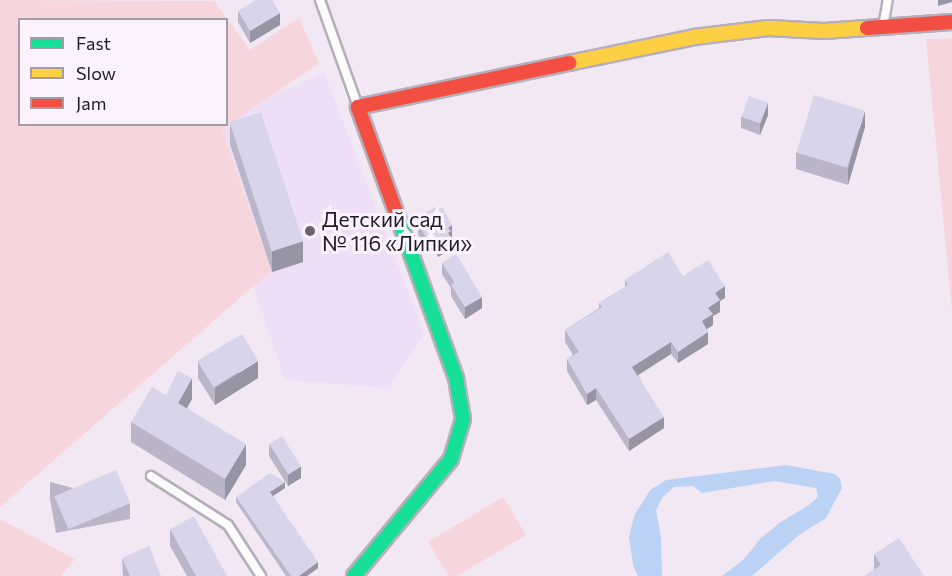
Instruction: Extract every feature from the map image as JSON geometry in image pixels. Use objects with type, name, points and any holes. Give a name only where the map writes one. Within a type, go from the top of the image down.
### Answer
[{"type":"street","points":[[353,576],[451,459],[463,418],[456,378],[358,106],[693,37],[768,28],[824,31],[952,22]]},
{"type":"lane","points":[[320,0],[358,106]]},
{"type":"lane","points":[[883,27],[888,0]]},
{"type":"lane","points":[[151,477],[228,525],[261,576]]},
{"type":"shaded area","points":[[0,0],[214,1],[226,18],[18,18],[18,126],[226,126],[222,129],[271,271],[0,507]]},
{"type":"shaded area","points":[[299,18],[319,63],[228,125],[228,20],[250,50]]},
{"type":"shaded area","points":[[952,38],[952,311],[926,39]]},
{"type":"shaded area","name":"Детский сад № 116 «Липки»","points":[[324,72],[424,333],[389,388],[285,380],[200,128],[228,126],[228,116]]},
{"type":"shaded area","points":[[503,497],[526,535],[457,576],[449,576],[428,542]]},
{"type":"shaded area","points":[[0,519],[75,559],[61,576],[0,576]]},
{"type":"water","points":[[786,465],[835,474],[840,479],[842,488],[826,518],[799,535],[752,576],[722,576],[743,560],[761,538],[779,523],[818,497],[816,488],[774,481],[702,493],[693,486],[674,487],[662,498],[656,510],[661,537],[662,576],[638,576],[633,565],[629,537],[634,516],[650,490],[666,480]]},
{"type":"building","points":[[255,0],[272,0],[280,13],[250,31],[238,11]]},
{"type":"building","points":[[814,95],[865,110],[847,168],[796,152]]},
{"type":"building","points":[[749,96],[768,103],[760,124],[741,117]]},
{"type":"building","points":[[261,112],[303,241],[272,252],[230,122]]},
{"type":"building","points":[[435,207],[437,210],[442,207],[452,225],[448,228],[451,231],[448,233],[451,237],[438,245],[432,237],[427,240],[418,222],[424,218],[422,215]]},
{"type":"building","points":[[668,252],[683,276],[708,260],[725,286],[715,293],[720,300],[708,308],[713,314],[702,321],[708,332],[678,352],[671,342],[632,367],[664,417],[629,439],[596,388],[587,394],[567,359],[579,352],[565,330],[602,307],[599,303],[628,285],[625,280]]},
{"type":"building","points":[[456,254],[482,297],[465,307],[451,285],[454,282],[442,263]]},
{"type":"building","points":[[242,334],[258,361],[213,387],[197,361]]},
{"type":"building","points":[[178,371],[192,378],[178,403],[246,444],[225,479],[131,422],[152,387],[166,395]]},
{"type":"building","points":[[282,436],[301,467],[288,474],[269,444]]},
{"type":"building","points":[[116,470],[130,503],[68,529],[54,496]]},
{"type":"building","points":[[270,473],[285,482],[270,492],[318,562],[299,576],[291,576],[236,497]]},
{"type":"building","points":[[194,516],[227,576],[196,576],[170,529]]},
{"type":"building","points":[[899,538],[924,576],[864,576],[881,565],[874,554]]},
{"type":"building","points":[[149,546],[161,576],[130,576],[122,558]]},
{"type":"traffic: fast","points":[[354,576],[451,459],[463,419],[456,378],[397,215]]},
{"type":"traffic: slow","points":[[569,63],[694,37],[768,28],[824,31],[867,28]]},
{"type":"traffic: jam","points":[[867,28],[952,22]]},
{"type":"traffic: jam","points":[[397,215],[358,107],[569,63]]},
{"type":"place","name":"Детский сад № 116 «Липки»","points":[[310,231]]}]
